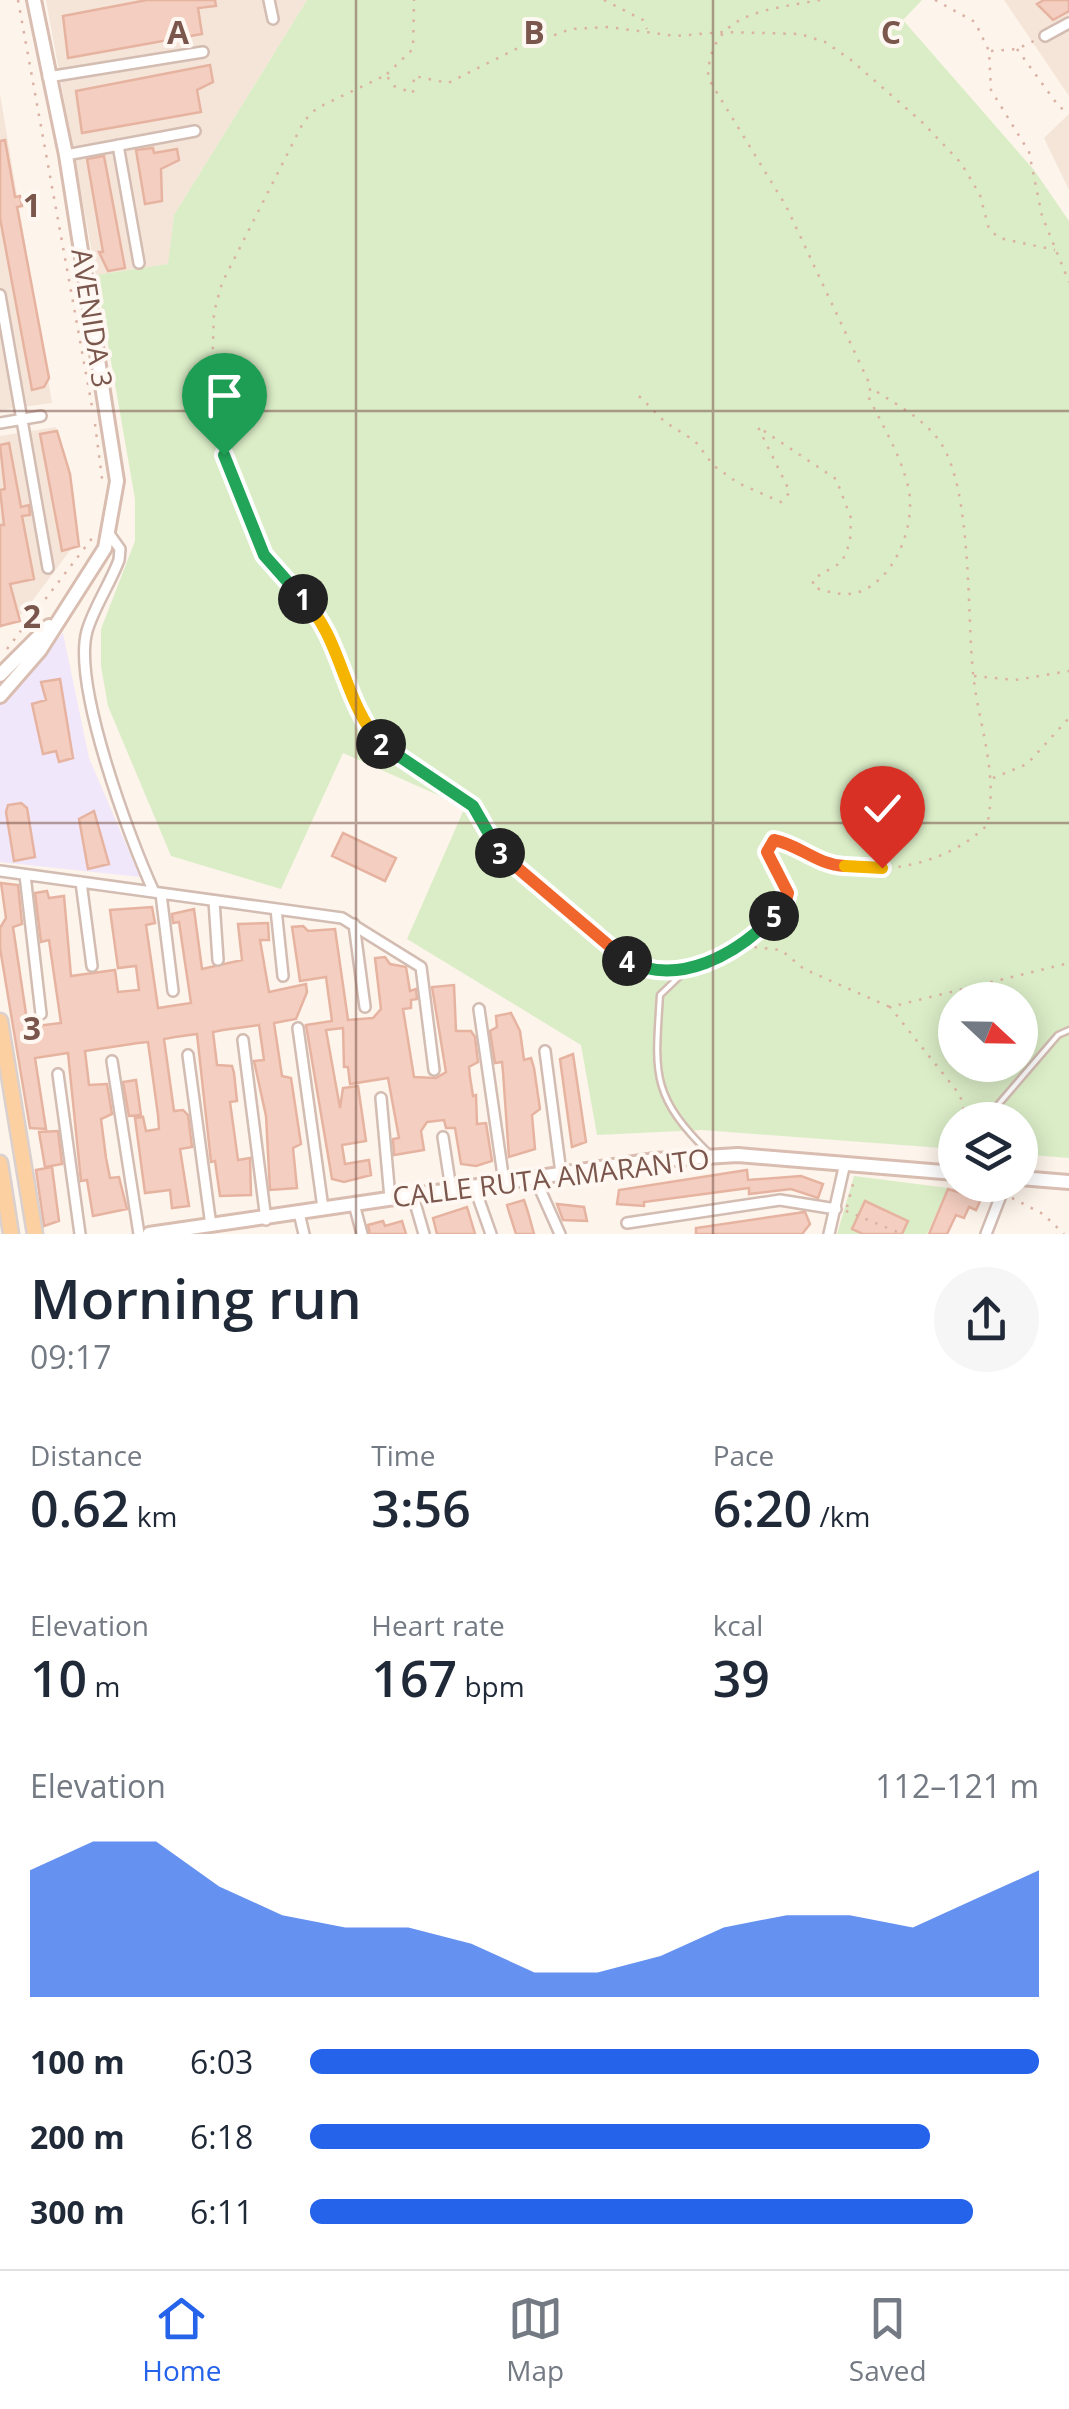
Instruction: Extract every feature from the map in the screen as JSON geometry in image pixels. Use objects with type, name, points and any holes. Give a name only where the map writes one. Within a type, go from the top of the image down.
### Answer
[{"type":"main road","name":"AVENIDA 3","points":[[0,696],[5,677],[54,622],[86,578],[105,529],[117,480],[66,155],[36,0]]},
{"type":"main road","points":[[0,1021],[35,1234]]},
{"type":"main road","name":"CALLE RUTA AMARANTO","points":[[149,1234],[266,1220],[561,1173],[713,1156],[938,1171]]},
{"type":"main road","points":[[0,1163],[10,1234]]},
{"type":"main road","points":[[1038,1179],[1069,1182]]},
{"type":"street","points":[[269,0],[273,19]]},
{"type":"street","points":[[1045,36],[1069,23]]},
{"type":"street","points":[[48,77],[203,52]]},
{"type":"street","points":[[66,155],[195,131]]},
{"type":"street","points":[[118,145],[139,263]]},
{"type":"street","points":[[0,295],[48,568]]},
{"type":"street","points":[[0,423],[41,416]]},
{"type":"street","points":[[105,529],[120,549],[119,560],[86,632],[85,673],[93,712],[157,893],[173,991]]},
{"type":"street","points":[[0,871],[276,909],[354,924],[421,967],[434,1070]]},
{"type":"street","points":[[25,875],[41,1014]]},
{"type":"street","points":[[81,882],[92,966]]},
{"type":"street","points":[[214,901],[218,960]]},
{"type":"street","points":[[276,909],[283,976]]},
{"type":"street","points":[[354,924],[365,1007]]},
{"type":"street","points":[[479,1009],[504,1182]]},
{"type":"street","points":[[298,1028],[323,1208]]},
{"type":"street","points":[[243,1040],[266,1220]]},
{"type":"street","points":[[545,1051],[561,1173]]},
{"type":"street","points":[[188,1055],[211,1226]]},
{"type":"street","points":[[112,1062],[138,1234]]},
{"type":"street","points":[[58,1074],[80,1234]]},
{"type":"street","points":[[381,1098],[390,1198]]},
{"type":"street","points":[[444,1137],[451,1189]]},
{"type":"street","points":[[829,1234],[845,1163]]},
{"type":"street","points":[[535,1178],[560,1234]]},
{"type":"street","points":[[474,1186],[491,1234]]},
{"type":"street","points":[[414,1196],[424,1234]]},
{"type":"street","points":[[626,1223],[780,1200],[836,1209]]},
{"type":"street","points":[[986,1234],[999,1202]]},
{"type":"street","points":[[354,1204],[362,1234]]},
{"type":"street","points":[[298,1213],[304,1234]]},
{"type":"lane","points":[[713,1156],[667,1106],[656,1067],[660,995],[684,972],[738,946]]},
{"type":"lane","points":[[1000,1102],[1058,1035],[1069,1030]]},
{"type":"path","points":[[18,0],[103,488]]},
{"type":"path","points":[[414,0],[412,49],[386,75],[317,108],[304,121],[222,283],[214,312],[212,374],[224,455],[264,555],[325,626],[344,680],[375,737],[390,754],[434,777],[473,806],[504,860],[608,948],[630,963],[658,972],[684,972]]},
{"type":"path","points":[[604,0],[643,20],[647,30]]},
{"type":"path","points":[[738,946],[784,907],[788,893],[767,852],[774,840],[836,866],[882,868],[930,860],[968,844],[987,824],[991,778],[973,676],[963,518],[944,447],[922,422],[871,388],[786,206],[708,78],[708,56],[723,32],[747,15],[820,0]]},
{"type":"path","points":[[935,0],[975,22],[989,51],[991,90],[1030,152],[1032,181],[1069,282]]},
{"type":"path","points":[[386,75],[394,86],[413,94],[414,76],[448,83],[518,48],[572,29],[647,30],[676,36],[723,32],[800,34],[826,42],[923,124],[961,163],[980,195],[989,229],[1018,245],[1055,250]]},
{"type":"path","points":[[989,51],[1017,49],[1045,36]]},
{"type":"path","points":[[1017,49],[1060,108],[1069,110]]},
{"type":"path","points":[[639,396],[665,422],[695,441],[714,466],[738,483],[780,502],[790,492],[758,427],[836,479],[851,518],[850,542],[842,562],[810,584],[835,594],[856,593],[878,582],[895,561],[906,528],[910,492],[894,440],[867,394],[871,388]]},
{"type":"path","points":[[0,658],[105,529]]},
{"type":"path","points":[[973,676],[1014,680],[1069,672]]},
{"type":"path","points":[[991,778],[1027,764],[1069,718]]},
{"type":"path","points":[[738,946],[781,950],[804,970],[890,1008],[962,1102]]},
{"type":"path","points":[[890,1008],[1069,963]]},
{"type":"path","points":[[1025,1202],[1064,1234]]},
{"type":"path","points":[[836,1209],[900,1233]]},
{"type":"shaded area","points":[[46,0],[307,0],[174,215],[169,264],[96,275]]},
{"type":"shaded area","points":[[1004,0],[1069,0],[1069,96]]},
{"type":"shaded area","points":[[0,94],[52,403],[0,410]]},
{"type":"shaded area","points":[[1069,114],[1069,190],[1044,138]]},
{"type":"shaded area","points":[[56,427],[78,540],[24,612],[0,629],[0,436]]},
{"type":"shaded area","points":[[63,633],[89,758],[140,877],[0,862],[0,704]]},
{"type":"green space","points":[[307,0],[922,0],[903,20],[1034,170],[1069,221],[1069,1158],[1038,1155],[1038,1102],[938,1102],[938,1148],[702,1130],[597,1135],[581,1045],[407,939],[465,807],[343,753],[281,889],[171,856],[108,706],[101,666],[101,629],[135,541],[135,499],[96,275],[168,264],[174,215]]},
{"type":"green space","points":[[854,1176],[938,1187],[938,1202],[942,1202],[927,1234],[837,1234]]},
{"type":"building","points":[[147,0],[215,0],[216,6],[198,8],[202,34],[68,58],[63,16]]},
{"type":"building","points":[[1044,0],[1069,0],[1069,11],[1053,20],[1037,4]]},
{"type":"building","points":[[210,65],[213,82],[197,90],[201,112],[82,133],[76,91]]},
{"type":"building","points":[[5,140],[15,197],[20,196],[22,206],[17,207],[49,378],[44,387],[32,390],[0,218],[0,141]]},
{"type":"building","points":[[153,148],[154,153],[177,149],[179,160],[161,169],[162,201],[145,204],[136,150]]},
{"type":"building","points":[[104,156],[125,268],[108,271],[99,252],[103,252],[87,159]]},
{"type":"building","points":[[57,431],[70,474],[79,546],[62,551],[40,434]]},
{"type":"building","points":[[9,443],[21,507],[29,505],[30,515],[22,516],[34,579],[10,584],[20,621],[0,626],[0,525],[4,525],[0,490],[5,489],[0,445]]},
{"type":"building","points":[[60,679],[73,758],[59,762],[56,751],[43,754],[32,704],[46,700],[41,682]]},
{"type":"building","points":[[21,803],[27,808],[35,857],[14,861],[6,812],[8,805]]},
{"type":"building","points":[[94,811],[109,864],[88,869],[79,819]]},
{"type":"building","points":[[343,833],[396,858],[385,881],[332,856]]},
{"type":"building","points":[[1,883],[18,885],[22,924],[13,927],[28,1027],[61,1023],[49,940],[41,942],[35,893],[47,891],[49,898],[64,896],[71,976],[115,970],[118,992],[139,990],[136,966],[118,968],[110,910],[152,907],[155,923],[146,925],[158,1008],[191,1003],[179,922],[173,923],[172,914],[194,909],[202,969],[242,960],[238,924],[268,923],[269,940],[260,940],[269,992],[306,984],[307,992],[296,1019],[274,1023],[282,1076],[291,1078],[301,1144],[293,1148],[297,1188],[270,1190],[266,1116],[254,1061],[264,1060],[259,1025],[213,1032],[217,1065],[232,1066],[234,1073],[237,1101],[230,1102],[238,1160],[250,1158],[251,1195],[220,1196],[215,1161],[211,1162],[197,1034],[164,1039],[174,1111],[183,1110],[188,1115],[192,1147],[180,1149],[189,1206],[172,1208],[170,1190],[145,1193],[135,1118],[143,1117],[146,1131],[159,1129],[148,1042],[85,1051],[89,1085],[107,1084],[112,1114],[101,1119],[106,1158],[110,1178],[119,1177],[127,1209],[93,1216],[87,1180],[81,1181],[68,1053],[35,1058],[46,1129],[30,1128],[0,948],[0,928],[6,918]]},
{"type":"building","points":[[303,926],[308,931],[335,929],[348,1020],[373,1018],[381,1009],[375,958],[385,957],[390,964],[406,967],[410,991],[416,989],[417,999],[411,1000],[411,1008],[403,1009],[414,1077],[436,1078],[446,1072],[432,987],[454,985],[456,1031],[471,1031],[475,1037],[478,1062],[469,1067],[470,1077],[473,1096],[476,1095],[477,1124],[486,1123],[492,1161],[476,1166],[461,1164],[455,1128],[446,1128],[444,1120],[427,1122],[421,1131],[424,1150],[394,1155],[393,1139],[399,1138],[388,1078],[350,1084],[348,1067],[344,1067],[343,1028],[326,1030],[340,1108],[343,1088],[358,1086],[366,1141],[342,1145],[345,1164],[369,1160],[371,1175],[344,1182],[332,1179],[306,1025],[332,1021],[326,977],[300,981],[292,927]]},
{"type":"building","points":[[511,1013],[520,1031],[524,1060],[531,1058],[540,1109],[532,1115],[535,1149],[509,1157],[502,1062],[495,1063],[490,1031],[497,1027],[496,1016]]},
{"type":"building","points":[[573,1054],[586,1142],[572,1147],[560,1059]]},
{"type":"building","points":[[136,1080],[141,1115],[129,1116],[123,1082]]},
{"type":"building","points":[[58,1131],[62,1164],[45,1167],[39,1132]]},
{"type":"building","points":[[52,1167],[59,1221],[44,1226],[36,1170]]},
{"type":"building","points":[[747,1170],[748,1180],[801,1176],[823,1184],[818,1198],[791,1189],[749,1194],[749,1188],[644,1202],[644,1206],[617,1204],[619,1190]]},
{"type":"building","points":[[524,1200],[534,1234],[516,1234],[509,1212],[507,1205]]},
{"type":"building","points":[[865,1201],[908,1221],[902,1234],[863,1234],[852,1229]]},
{"type":"building","points":[[943,1202],[980,1202],[976,1210],[969,1207],[964,1218],[956,1215],[947,1234],[929,1234]]},
{"type":"building","points":[[557,1204],[584,1207],[587,1221],[563,1220]]},
{"type":"building","points":[[467,1207],[475,1234],[437,1234],[433,1218]]},
{"type":"building","points":[[805,1212],[810,1224],[802,1234],[696,1234],[696,1228]]},
{"type":"building","points":[[383,1221],[385,1226],[402,1221],[406,1234],[370,1234],[368,1225]]},
{"type":"route","points":[[224,455],[264,555],[325,626],[344,680],[375,737],[390,754],[434,777],[473,806],[504,860],[630,963],[658,972],[684,972],[738,946],[767,924],[784,907],[788,893],[767,852],[768,844],[774,840],[836,866],[882,868]]}]
